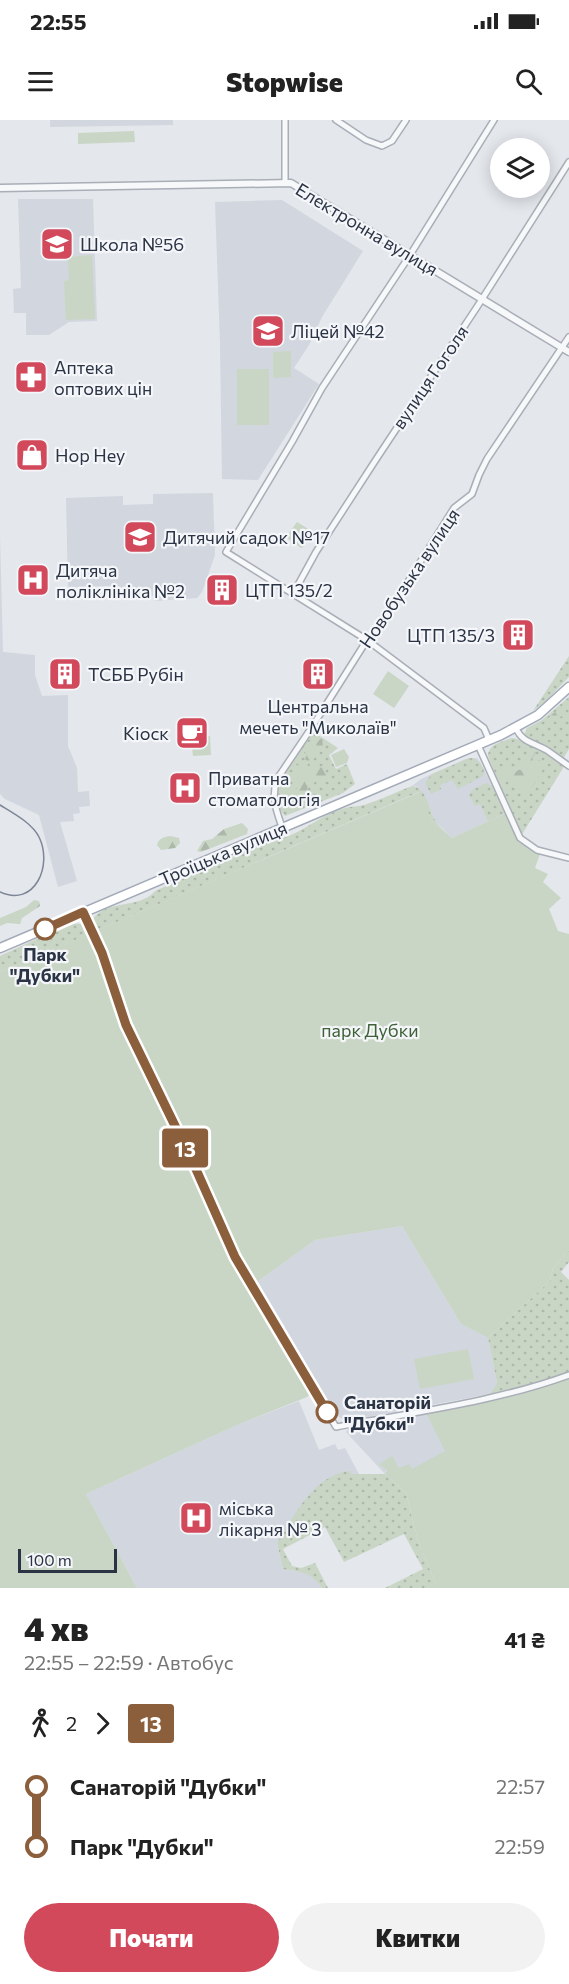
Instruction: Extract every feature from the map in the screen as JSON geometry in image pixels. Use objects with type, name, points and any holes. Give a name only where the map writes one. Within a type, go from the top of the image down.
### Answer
[{"type":"main road","name":"Троїцька вулиця","points":[[0,948],[516,728],[550,706],[569,687]]},
{"type":"street","points":[[285,120],[285,183]]},
{"type":"street","points":[[336,120],[366,140],[382,146],[392,141],[406,120]]},
{"type":"street","points":[[489,740],[484,728],[367,640],[226,552],[322,388],[410,255],[494,120]]},
{"type":"street","name":"вулиця Гоголя","points":[[292,594],[376,458],[483,299],[569,162]]},
{"type":"street","name":"Електронна вулиця","points":[[0,188],[285,183],[297,187],[569,352]]},
{"type":"street","name":"Новобузька вулиця","points":[[282,827],[274,802],[274,788],[277,779],[367,640],[379,628],[454,508],[472,494],[487,459],[569,337]]},
{"type":"street","points":[[516,728],[525,740],[547,750],[569,766]]},
{"type":"street","points":[[478,745],[520,838],[537,850],[569,858]]},
{"type":"street","points":[[83,912],[102,953],[126,1025],[195,1167],[224,1234],[239,1264],[336,1427],[505,1394],[569,1375]]},
{"type":"shaded area","points":[[50,120],[173,120],[173,125],[50,127]]},
{"type":"shaded area","name":"Школа №56","points":[[18,199],[93,199],[97,321],[69,322],[49,335],[26,335],[26,313],[14,313],[13,289],[21,288]]},
{"type":"shaded area","name":"Ліцей №42","points":[[282,200],[363,251],[294,368],[319,384],[258,480],[222,479],[215,202]]},
{"type":"shaded area","name":"Дитячий садок №17","points":[[213,493],[215,555],[202,592],[197,598],[155,601],[155,596],[119,597],[118,586],[68,587],[66,498],[123,496],[123,505],[153,504],[153,494]]},
{"type":"shaded area","points":[[0,537],[3,652],[35,655],[35,675],[42,696],[68,695],[68,746],[77,768],[78,792],[89,791],[90,806],[79,807],[80,813],[73,814],[74,821],[60,822],[77,881],[58,887],[39,815],[5,799],[0,794]]},
{"type":"shaded area","points":[[468,758],[477,758],[480,762],[506,813],[452,838],[435,821],[421,790],[412,786],[421,779]]},
{"type":"shaded area","points":[[402,1226],[461,1324],[488,1338],[497,1383],[490,1394],[350,1420],[342,1419],[331,1411],[254,1284],[315,1240]]},
{"type":"shaded area","name":"міська лікарня № 3","points":[[299,1401],[319,1450],[335,1444],[338,1450],[345,1448],[359,1474],[352,1474],[277,1543],[283,1569],[304,1572],[317,1580],[322,1588],[137,1588],[86,1494],[237,1425]]},
{"type":"shaded area","points":[[426,1413],[446,1451],[412,1470],[399,1469],[391,1456],[385,1474],[346,1432],[350,1426]]},
{"type":"green space","points":[[134,131],[135,142],[78,144],[78,133]]},
{"type":"green space","points":[[92,255],[95,319],[66,320],[64,281],[69,280],[68,257]]},
{"type":"green space","points":[[291,351],[291,377],[273,378],[273,352]]},
{"type":"green space","points":[[237,369],[269,369],[269,425],[237,425]]},
{"type":"green space","points":[[297,522],[310,530],[304,539],[305,546],[301,548],[286,537]]},
{"type":"green space","points":[[569,656],[569,677],[533,711]]},
{"type":"green space","points":[[388,671],[409,686],[394,708],[373,694]]},
{"type":"green space","points":[[569,697],[569,749],[563,759],[526,738],[525,733],[527,728],[542,720]]},
{"type":"green space","points":[[569,700],[562,716],[547,723],[547,719]]},
{"type":"green space","points":[[312,731],[338,748],[329,755],[336,769],[347,764],[355,784],[343,793],[285,816],[277,799],[279,780]]},
{"type":"green space","points":[[210,736],[211,755],[193,756],[191,738]]},
{"type":"green space","points":[[322,738],[323,748],[313,760],[312,766],[326,770],[326,776],[308,786],[304,796],[293,801],[295,804],[301,803],[303,808],[289,813],[280,802],[279,796],[284,787],[294,792],[297,788],[292,777],[296,773],[290,769],[290,766],[293,763],[303,768],[309,767],[310,764],[305,759],[307,755],[301,750],[311,740],[317,742]]},
{"type":"green space","points":[[512,738],[532,745],[565,765],[521,836],[488,756],[493,746]]},
{"type":"green space","points":[[344,749],[349,757],[347,763],[336,767],[331,755]]},
{"type":"green space","points":[[533,750],[536,752],[532,758],[533,762],[540,760],[544,765],[529,790],[512,787],[510,780],[502,780],[499,777],[501,769],[505,768],[514,772],[521,770],[527,756]]},
{"type":"green space","points":[[469,758],[481,765],[484,769],[483,776],[458,789],[452,780],[440,785],[441,789],[431,794],[426,781],[432,774]]},
{"type":"green space","points":[[487,783],[493,787],[505,813],[488,821],[480,804],[475,806],[469,795],[473,789]]},
{"type":"green space","points":[[412,786],[421,790],[437,823],[452,838],[432,821],[419,792],[94,932],[92,920],[106,909],[141,900],[155,891],[269,841],[298,832],[335,811],[364,805]]},
{"type":"green space","name":"парк Дубки","points":[[420,792],[432,821],[452,838],[506,813],[517,838],[540,854],[535,868],[548,874],[543,882],[561,898],[549,909],[558,931],[569,934],[569,1250],[553,1268],[550,1281],[488,1338],[461,1324],[402,1226],[315,1240],[250,1287],[310,1394],[86,1494],[137,1588],[0,1588],[0,972]]},
{"type":"green space","points":[[242,823],[248,829],[247,834],[201,852],[197,851],[203,841],[212,839],[224,829]]},
{"type":"green space","points":[[170,836],[179,838],[180,843],[175,848],[161,850],[157,845],[159,841]]},
{"type":"green space","points":[[34,900],[39,901],[40,906],[22,918],[20,924],[7,923],[0,926],[0,918],[26,907]]},
{"type":"green space","points":[[71,923],[82,924],[90,934],[0,972],[0,956]]},
{"type":"green space","points":[[569,1250],[569,1262],[561,1272],[569,1280],[569,1372],[537,1383],[490,1394],[497,1383],[488,1338],[550,1281],[553,1268]]},
{"type":"green space","points":[[468,1349],[474,1379],[420,1389],[414,1359]]},
{"type":"green space","points":[[569,1378],[569,1588],[433,1588],[436,1584],[418,1541],[406,1493],[385,1474],[387,1470],[379,1464],[392,1456],[399,1468],[409,1464],[412,1469],[445,1451],[426,1413],[510,1396]]},
{"type":"green space","points":[[349,1471],[352,1474],[385,1474],[406,1493],[418,1541],[436,1584],[433,1588],[385,1588],[423,1569],[404,1534],[344,1562],[325,1527],[283,1549],[292,1566],[301,1568],[315,1563],[328,1588],[322,1588],[314,1579],[305,1574],[283,1569],[277,1543],[298,1509],[325,1480]]},
{"type":"tram line","points":[[0,805],[32,827],[39,837],[44,860],[38,881],[31,889],[23,894],[12,895],[0,892]]},
{"type":"bus line","name":"13","points":[[45,929],[83,912],[102,953],[126,1025],[195,1167],[235,1257],[327,1412]]},
{"type":"place","name":"Школа №56","points":[[57,244]]},
{"type":"place","name":"Ліцей №42","points":[[268,331]]},
{"type":"place","name":"Аптека оптових цін","points":[[31,377]]},
{"type":"place","name":"Hop Hey","points":[[32,455]]},
{"type":"place","name":"Дитячий садок №17","points":[[140,537]]},
{"type":"place","name":"Дитяча поліклініка №2","points":[[33,580]]},
{"type":"place","name":"ЦТП 135/2","points":[[222,590]]},
{"type":"place","name":"ЦТП 135/3","points":[[518,635]]},
{"type":"place","name":"ТСББ Рубін","points":[[65,674]]},
{"type":"place","name":"Центральна мечеть \"Миколаїв\"","points":[[318,674]]},
{"type":"place","name":"Кіоск","points":[[192,733]]},
{"type":"place","name":"Приватна стоматологія","points":[[185,788]]},
{"type":"place","name":"Парк \"Дубки\"","points":[[45,929]]},
{"type":"place","name":"Санаторій \"Дубки\"","points":[[327,1412]]},
{"type":"place","name":"міська лікарня № 3","points":[[196,1518]]}]
